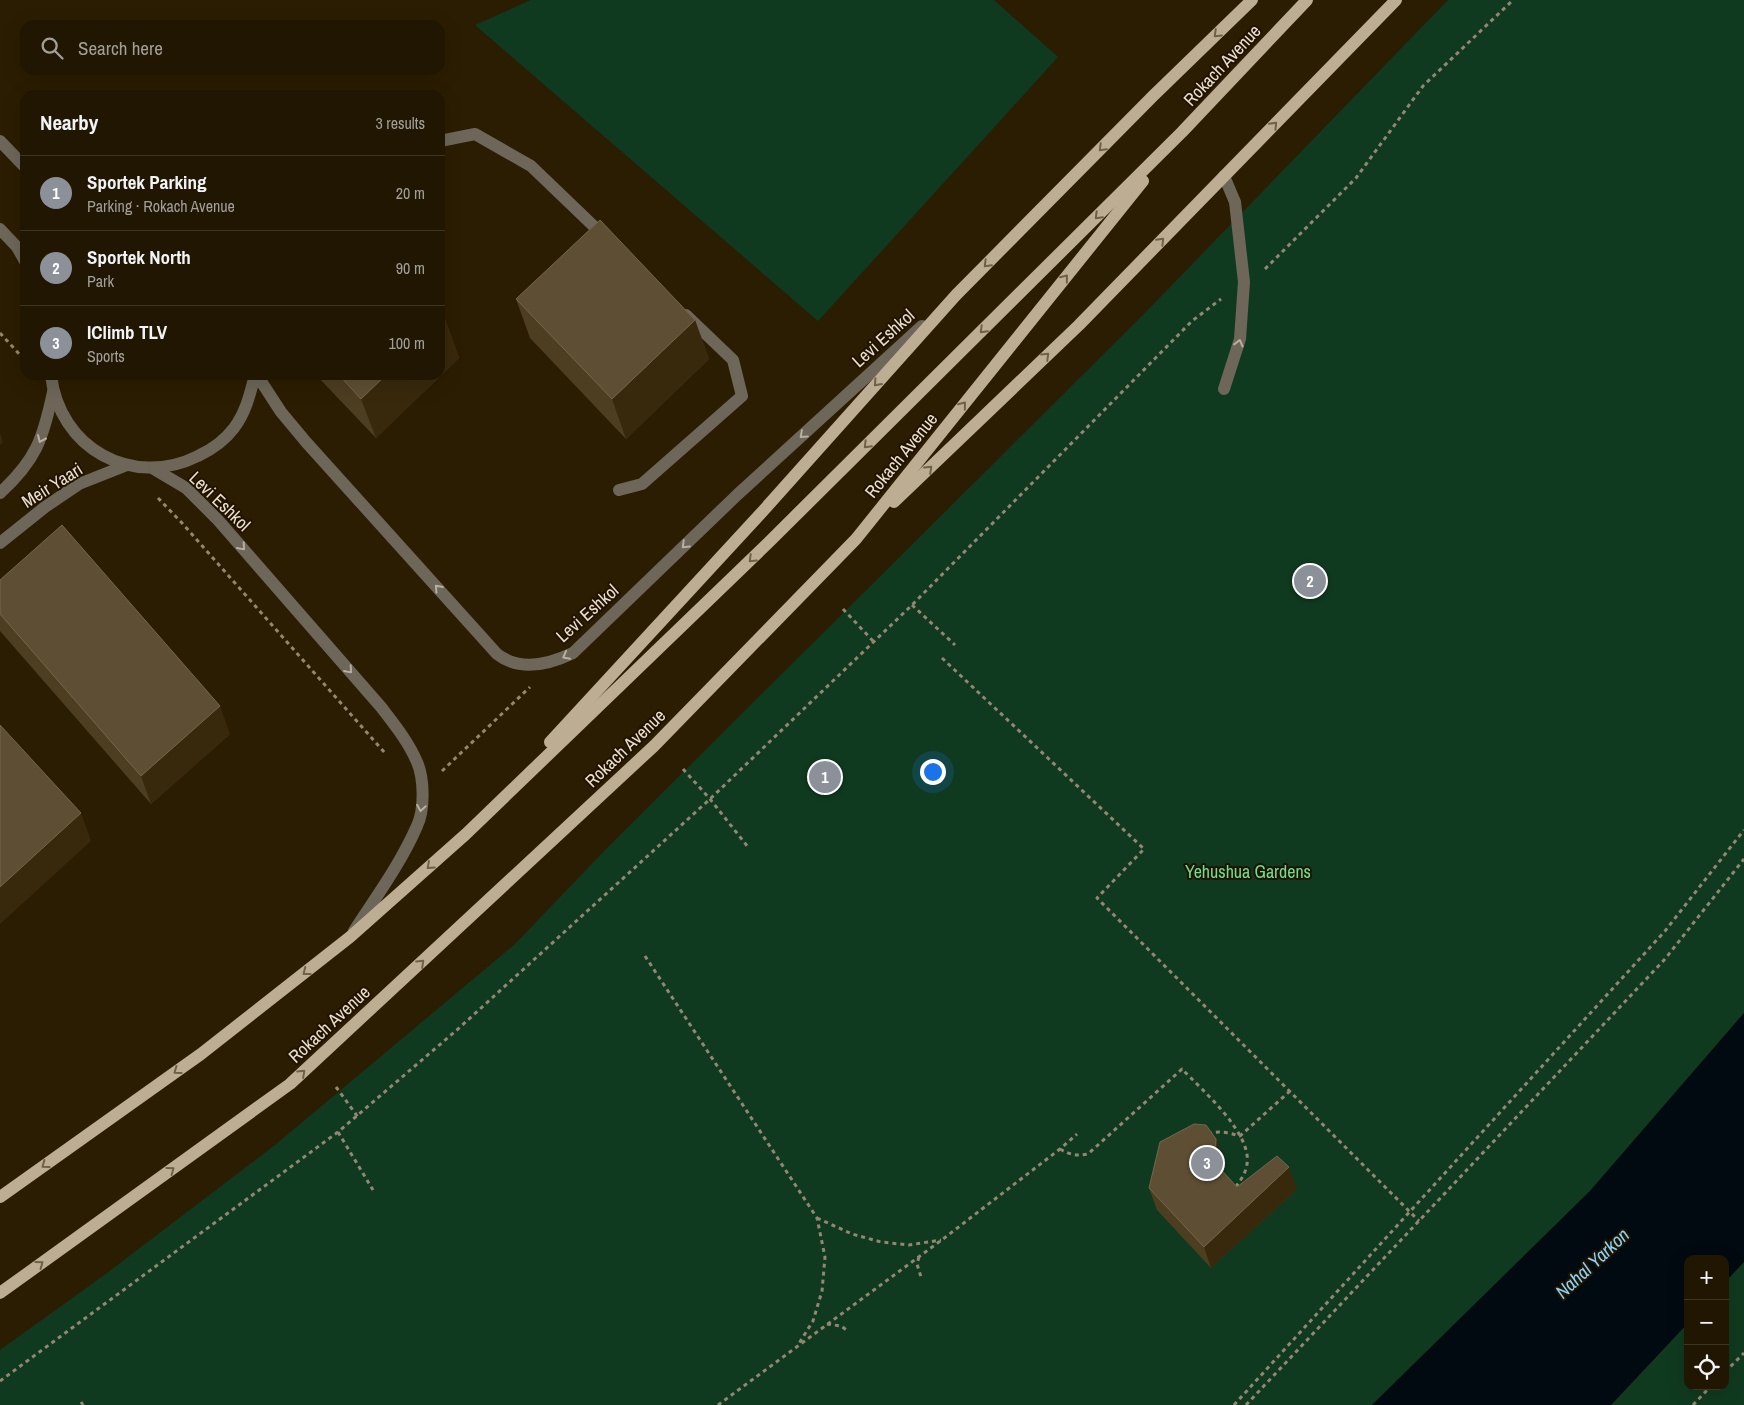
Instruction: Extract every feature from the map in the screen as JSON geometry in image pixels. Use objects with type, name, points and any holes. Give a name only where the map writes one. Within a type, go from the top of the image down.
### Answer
[{"type":"main road","points":[[466,834],[763,511],[956,295],[1252,0]]},
{"type":"main road","name":"Rokach Avenue","points":[[0,1198],[201,1054],[350,937],[466,834],[768,543],[1182,132],[1307,0]]},
{"type":"main road","points":[[856,539],[1079,325],[1396,0]]},
{"type":"main road","name":"Rokach Avenue","points":[[0,1293],[290,1084],[654,746],[856,539],[1182,132]]},
{"type":"street","points":[[445,139],[475,134],[531,166],[615,246]]},
{"type":"street","points":[[0,141],[20,162]]},
{"type":"street","points":[[1224,176],[1235,202],[1244,282],[1240,339],[1224,389]]},
{"type":"street","points":[[0,229],[20,252]]},
{"type":"street","name":"Levi Eshkol","points":[[259,380],[281,412],[306,442],[497,654],[505,660],[522,665],[539,665],[557,661],[573,653],[737,495],[956,295]]},
{"type":"street","points":[[619,490],[642,484],[742,396],[733,360],[678,307]]},
{"type":"street","points":[[52,380],[53,392],[63,417],[80,439],[102,455],[127,465],[154,469],[184,463],[212,450],[234,429],[249,402],[255,380]]},
{"type":"street","name":"Meir Yaari","points":[[0,493],[16,479],[33,455],[45,429],[53,392]]},
{"type":"street","name":"Meir Yaari","points":[[0,543],[45,507],[79,484],[127,465]]},
{"type":"street","name":"Levi Eshkol","points":[[154,469],[186,488],[218,520],[381,707],[403,736],[418,763],[424,789],[418,824],[396,867],[350,937]]},
{"type":"path","points":[[0,1380],[358,1117],[465,1023],[710,799],[912,605],[1192,321],[1267,267],[1356,178],[1423,86],[1513,0]]},
{"type":"path","points":[[0,333],[20,355]]},
{"type":"path","points":[[182,523],[386,753]]},
{"type":"path","points":[[912,605],[955,645]]},
{"type":"path","points":[[843,609],[873,641]]},
{"type":"path","points":[[942,658],[1144,849],[1097,898],[1290,1090],[1418,1221]]},
{"type":"path","points":[[424,789],[557,661]]},
{"type":"path","points":[[683,769],[710,799],[748,848]]},
{"type":"path","points":[[1234,1405],[1665,931],[1744,830]]},
{"type":"path","points":[[1246,1405],[1665,959],[1744,859]]},
{"type":"path","points":[[645,956],[817,1218],[825,1256],[822,1291],[813,1321],[797,1346]]},
{"type":"path","points":[[1060,1149],[1069,1154],[1088,1154],[1182,1069],[1225,1115],[1240,1136],[1246,1149],[1247,1163],[1242,1178],[1235,1189]]},
{"type":"path","points":[[336,1087],[358,1117]]},
{"type":"path","points":[[1240,1136],[1290,1090]]},
{"type":"path","points":[[338,1132],[373,1190]]},
{"type":"path","points":[[1203,1136],[1214,1132],[1226,1132],[1240,1136]]},
{"type":"path","points":[[718,1405],[943,1239],[1077,1134]]},
{"type":"path","points":[[817,1218],[852,1234],[882,1242],[909,1246],[943,1239]]},
{"type":"path","points":[[919,1257],[917,1264],[921,1277]]},
{"type":"path","points":[[826,1324],[841,1326],[848,1331]]},
{"type":"path","points":[[1729,1368],[1744,1353]]},
{"type":"path","points":[[1693,1405],[1707,1390]]},
{"type":"green space","points":[[531,0],[994,0],[1058,57],[818,321],[475,25]]},
{"type":"green space","name":"Yehushua Gardens","points":[[1448,0],[1744,0],[1744,1013],[1590,1191],[1372,1405],[0,1405],[0,1350],[107,1273],[275,1145],[514,945],[609,846],[1142,316]]},
{"type":"green space","points":[[1744,1262],[1744,1405],[1611,1405],[1684,1327],[1684,1390],[1729,1390],[1729,1278]]},
{"type":"water","name":"Nahal Yarkon","points":[[1744,1013],[1744,1262],[1729,1278],[1729,1255],[1684,1255],[1684,1327],[1611,1405],[1372,1405],[1590,1191]]},
{"type":"building","points":[[600,220],[695,320],[612,399],[516,299]]},
{"type":"building","points":[[344,380],[381,380],[361,399]]},
{"type":"building","points":[[62,525],[220,706],[141,776],[0,614],[0,580]]},
{"type":"building","points":[[0,725],[81,813],[0,887]]},
{"type":"building","points":[[1194,1124],[1206,1125],[1216,1139],[1215,1163],[1237,1187],[1277,1156],[1289,1167],[1204,1247],[1149,1188],[1160,1142]]},
{"type":"place","name":"Sportek North","points":[[1310,581]]},
{"type":"place","name":"Sportek Parking","points":[[825,777]]},
{"type":"place","name":"IClimb TLV","points":[[1207,1163]]}]
